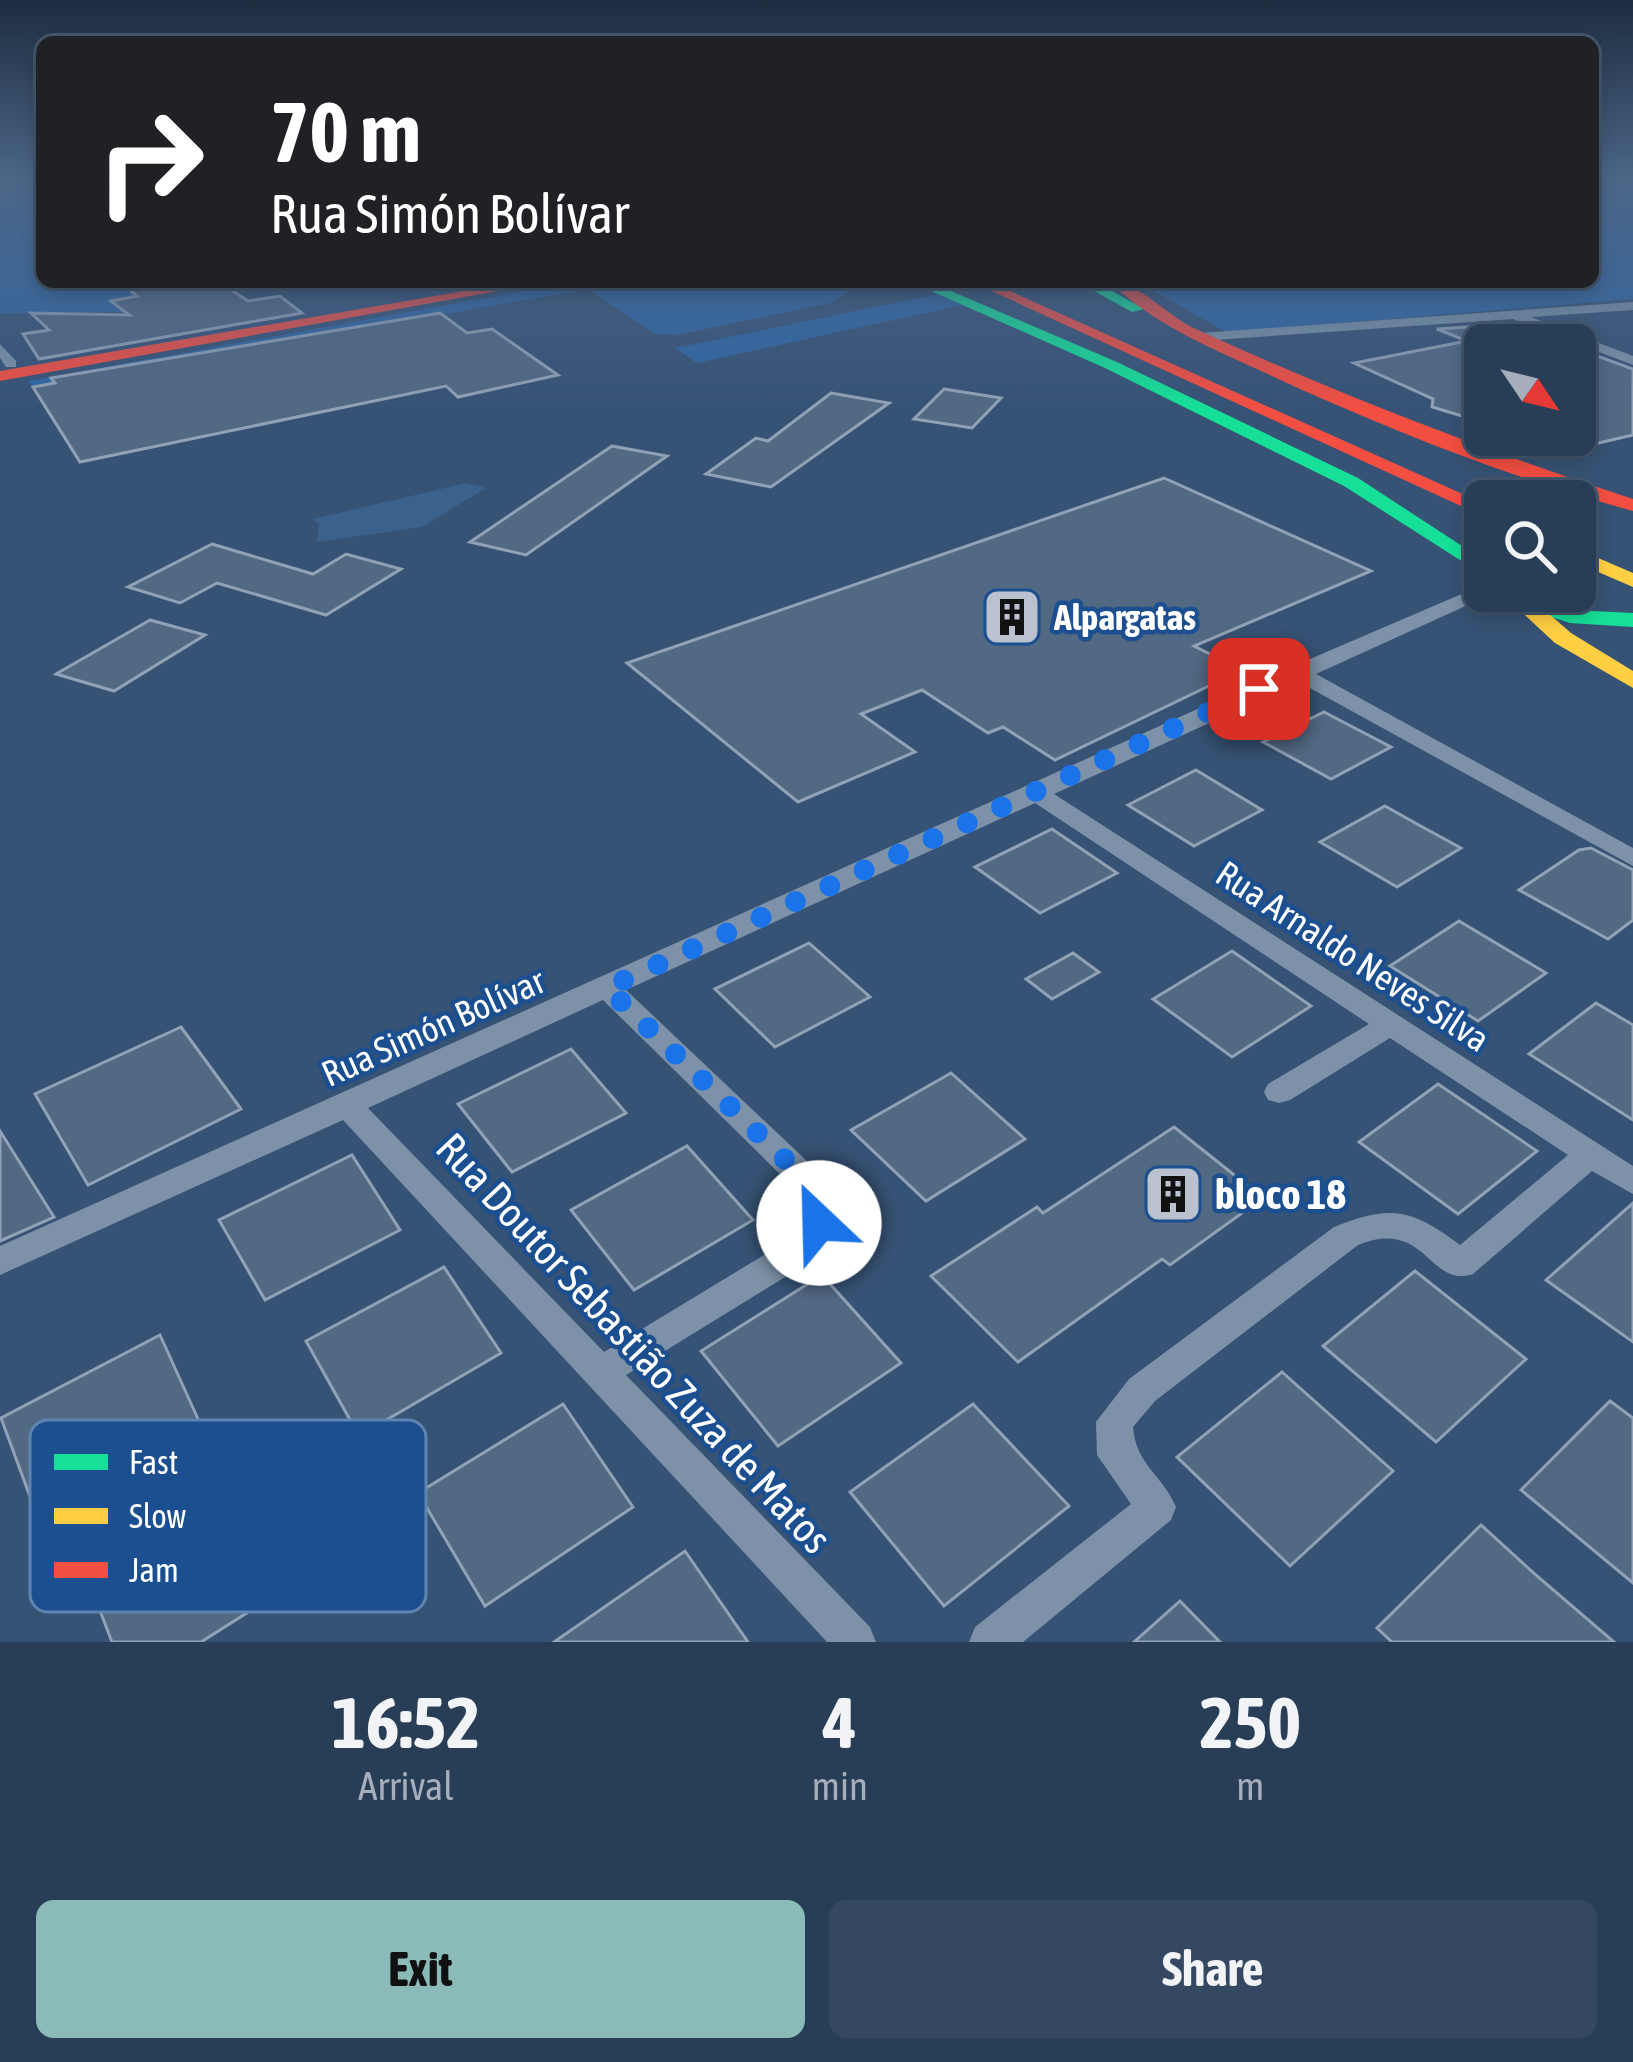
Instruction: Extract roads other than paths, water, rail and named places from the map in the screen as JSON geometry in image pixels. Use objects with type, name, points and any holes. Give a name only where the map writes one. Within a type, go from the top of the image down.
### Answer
[{"type":"main road","points":[[3,363],[444,288]]},
{"type":"main road","points":[[440,300],[484,288]]},
{"type":"main road","points":[[3,363],[507,288]]},
{"type":"main road","points":[[939,288],[1112,364],[1351,481],[1419,520],[1464,554]]},
{"type":"main road","points":[[992,288],[1393,467],[1464,492]]},
{"type":"main road","points":[[1046,288],[1423,455],[1464,482]]},
{"type":"main road","points":[[1097,288],[1305,385],[1469,451],[1625,498]]},
{"type":"main road","points":[[1125,288],[1168,322]]},
{"type":"main road","points":[[1596,534],[1633,551]]},
{"type":"main road","points":[[1596,564],[1633,581]]},
{"type":"main road","points":[[1534,612],[1563,638],[1633,681]]},
{"type":"main road","points":[[1560,612],[1633,620]]},
{"type":"street","points":[[1200,337],[1633,306]]},
{"type":"street","points":[[1510,314],[1633,361]]},
{"type":"street","name":"Rua Simón Bolívar","points":[[0,1262],[1464,599]]},
{"type":"street","points":[[1297,671],[1633,858]]},
{"type":"street","name":"Rua Arnaldo Neves Silva","points":[[1034,792],[1633,1182]]},
{"type":"street","points":[[601,1372],[804,1248],[819,1223],[815,1196],[797,1171],[607,988]]},
{"type":"street","points":[[1280,1092],[1392,1023]]},
{"type":"street","name":"Rua Doutor Sebastião Zuza de Matos","points":[[347,1106],[855,1642]]},
{"type":"street","points":[[990,1642],[1157,1507],[1116,1456],[1114,1423],[1142,1390],[1346,1236],[1379,1221],[1408,1225],[1461,1264],[1590,1155]]},
{"type":"place","name":"Alpargatas","points":[[1012,617]]},
{"type":"place","name":"bloco 18","points":[[1173,1194]]}]
